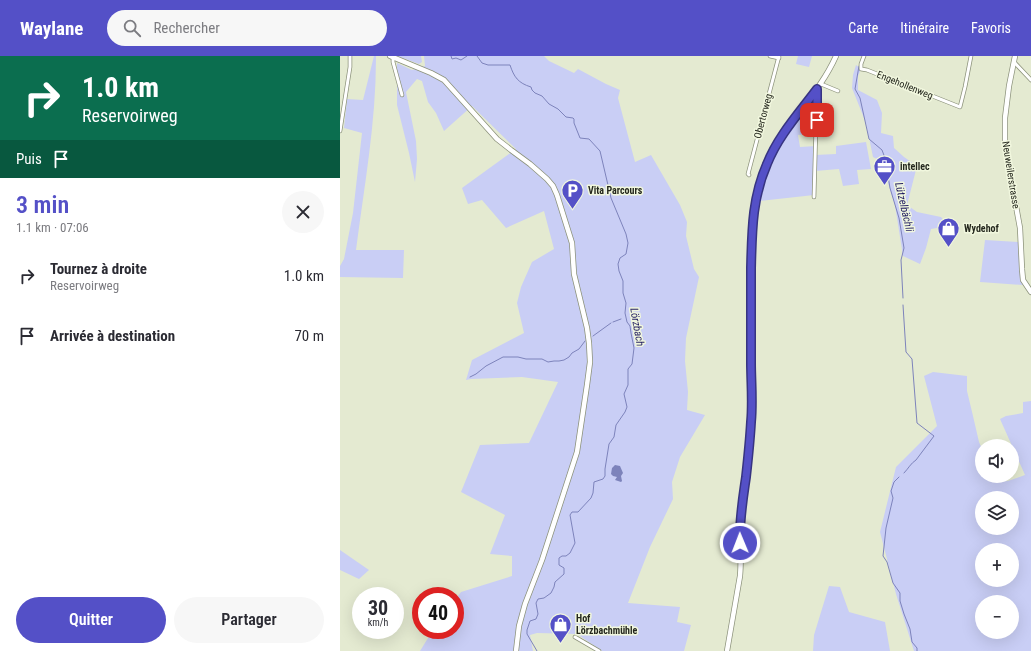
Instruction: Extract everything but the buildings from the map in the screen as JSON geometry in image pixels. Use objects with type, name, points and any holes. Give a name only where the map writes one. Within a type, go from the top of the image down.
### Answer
[{"type":"street","points":[[340,131],[350,67],[350,56]]},
{"type":"street","points":[[770,56],[779,57]]},
{"type":"street","points":[[728,651],[742,564],[740,532],[741,514],[752,421],[751,287],[754,209],[759,185],[770,156],[782,136],[821,84],[836,56]]},
{"type":"street","name":"Engehollenweg","points":[[864,56],[861,69],[960,107],[971,56]]},
{"type":"street","name":"Neuweilerstrasse","points":[[1015,56],[1005,118],[1006,145],[1020,228],[1023,280],[1031,292]]},
{"type":"street","points":[[391,57],[430,72],[444,80],[497,139],[547,179],[553,186],[557,195],[570,238],[574,274],[587,328],[590,362],[587,385],[577,452],[542,560],[525,604],[519,626],[516,651]]},
{"type":"street","points":[[391,57],[402,95]]},
{"type":"street","name":"Obertorweg","points":[[749,176],[748,174],[779,57]]},
{"type":"street","points":[[1014,62],[1031,80]]},
{"type":"street","points":[[821,84],[838,91]]},
{"type":"street","points":[[814,197],[817,89]]},
{"type":"street","points":[[575,637],[599,651]]},
{"type":"shaded area","points":[[374,56],[376,56],[372,131],[356,250],[404,250],[403,278],[340,277],[340,266],[344,259],[353,213],[362,133],[344,128],[347,99],[363,100]]},
{"type":"shaded area","points":[[397,56],[421,56],[422,62],[419,64]]},
{"type":"shaded area","points":[[424,56],[544,56],[549,61],[574,73],[578,69],[620,90],[618,98],[635,162],[651,155],[680,205],[687,222],[686,236],[694,269],[699,277],[686,338],[685,361],[688,392],[687,410],[705,415],[680,457],[672,482],[673,499],[650,547],[628,603],[680,607],[677,622],[691,625],[684,651],[602,651],[577,634],[537,633],[530,635],[533,651],[420,651],[427,639],[464,639],[464,591],[512,576],[512,556],[490,554],[505,515],[461,492],[480,445],[529,443],[558,382],[522,377],[466,380],[472,360],[524,333],[517,303],[521,287],[532,262],[554,249],[544,211],[506,228],[482,200],[468,204],[462,188],[516,149],[472,106],[444,131],[436,113],[428,102],[422,81],[417,79],[406,92],[416,141],[417,159],[415,182],[397,105],[397,63],[412,70],[425,66]]},
{"type":"shaded area","points":[[798,56],[812,56],[809,67],[796,64]]},
{"type":"shaded area","points":[[856,65],[861,69],[858,76],[858,90],[877,100],[882,113],[881,133],[893,136],[894,148],[917,166],[907,205],[917,212],[941,217],[945,222],[942,227],[931,229],[920,264],[903,256],[895,205],[888,183],[884,179],[879,160],[873,157],[866,123],[852,88],[853,75]]},
{"type":"shaded area","points":[[816,94],[816,133],[798,135],[800,147],[816,146],[815,155],[836,154],[836,146],[866,142],[871,169],[857,170],[859,184],[843,186],[839,169],[815,171],[814,195],[759,201],[765,180],[777,151],[806,107],[809,109]]},
{"type":"shaded area","points":[[985,240],[1018,242],[1020,273],[1023,285],[980,282]]},
{"type":"shaded area","points":[[933,372],[967,376],[967,391],[978,439],[975,439],[975,483],[1019,483],[1019,477],[1025,475],[1019,462],[1019,439],[1009,439],[1000,419],[1006,416],[1023,413],[1023,402],[1031,401],[1031,651],[914,651],[896,594],[880,532],[896,467],[937,426],[924,376]]},
{"type":"shaded area","points":[[615,465],[620,466],[623,473],[621,476],[621,482],[615,480],[617,477],[611,474],[612,468]]},
{"type":"shaded area","points":[[340,550],[369,570],[359,579],[340,570]]},
{"type":"shaded area","points":[[829,586],[840,587],[849,612],[885,622],[890,651],[813,651],[814,635]]},
{"type":"waterway","name":"Lörzbach","points":[[451,56],[452,59],[456,58],[461,60],[467,56]]},
{"type":"waterway","name":"Lörzbach","points":[[477,56],[482,63],[488,65],[510,65],[513,73],[520,81],[531,87],[535,93],[542,96],[549,104],[558,109],[566,117],[573,118],[580,138],[589,139],[600,151],[611,198],[626,234],[628,243],[626,254],[620,258],[618,264],[623,281],[623,293],[626,303],[625,313],[627,322],[630,326],[634,348],[632,364],[628,369],[628,385],[624,394],[627,407],[616,425],[614,437],[609,444],[605,476],[603,479],[594,482],[591,498],[578,512],[572,512],[570,515],[575,543],[570,553],[559,558],[559,565],[564,568],[564,574],[555,582],[551,593],[544,598],[538,599],[536,603],[538,614],[536,619],[530,621],[527,634],[537,651]]},
{"type":"waterway","name":"Lützelbächli","points":[[859,66],[855,89],[860,98],[869,139],[882,150],[885,158],[890,188],[899,218],[904,248],[901,260],[903,298]]},
{"type":"waterway","name":"Lützelbächli","points":[[903,305],[906,352],[912,359],[917,423],[934,436],[904,473]]},
{"type":"waterway","points":[[613,322],[621,319]]},
{"type":"waterway","points":[[593,336],[611,323]]},
{"type":"waterway","points":[[470,377],[503,357],[542,359],[548,362],[564,360],[579,349],[585,341]]},
{"type":"waterway","name":"Lützelbächli","points":[[899,477],[894,482],[891,491],[893,498],[886,528],[883,556],[887,562],[893,583],[900,593],[900,601],[910,629],[912,642],[917,648],[917,651]]},
{"type":"place","name":"intellec","points":[[884,186]]},
{"type":"place","name":"Vita Parcours","points":[[572,210]]},
{"type":"place","name":"Wydehof","points":[[948,248]]},
{"type":"place","name":"Hof Lörzbachmühle","points":[[560,644]]},
{"type":"route","points":[[740,543],[742,500],[752,421],[752,240],[755,202],[763,172],[770,156],[782,136],[817,89],[817,120]]}]
